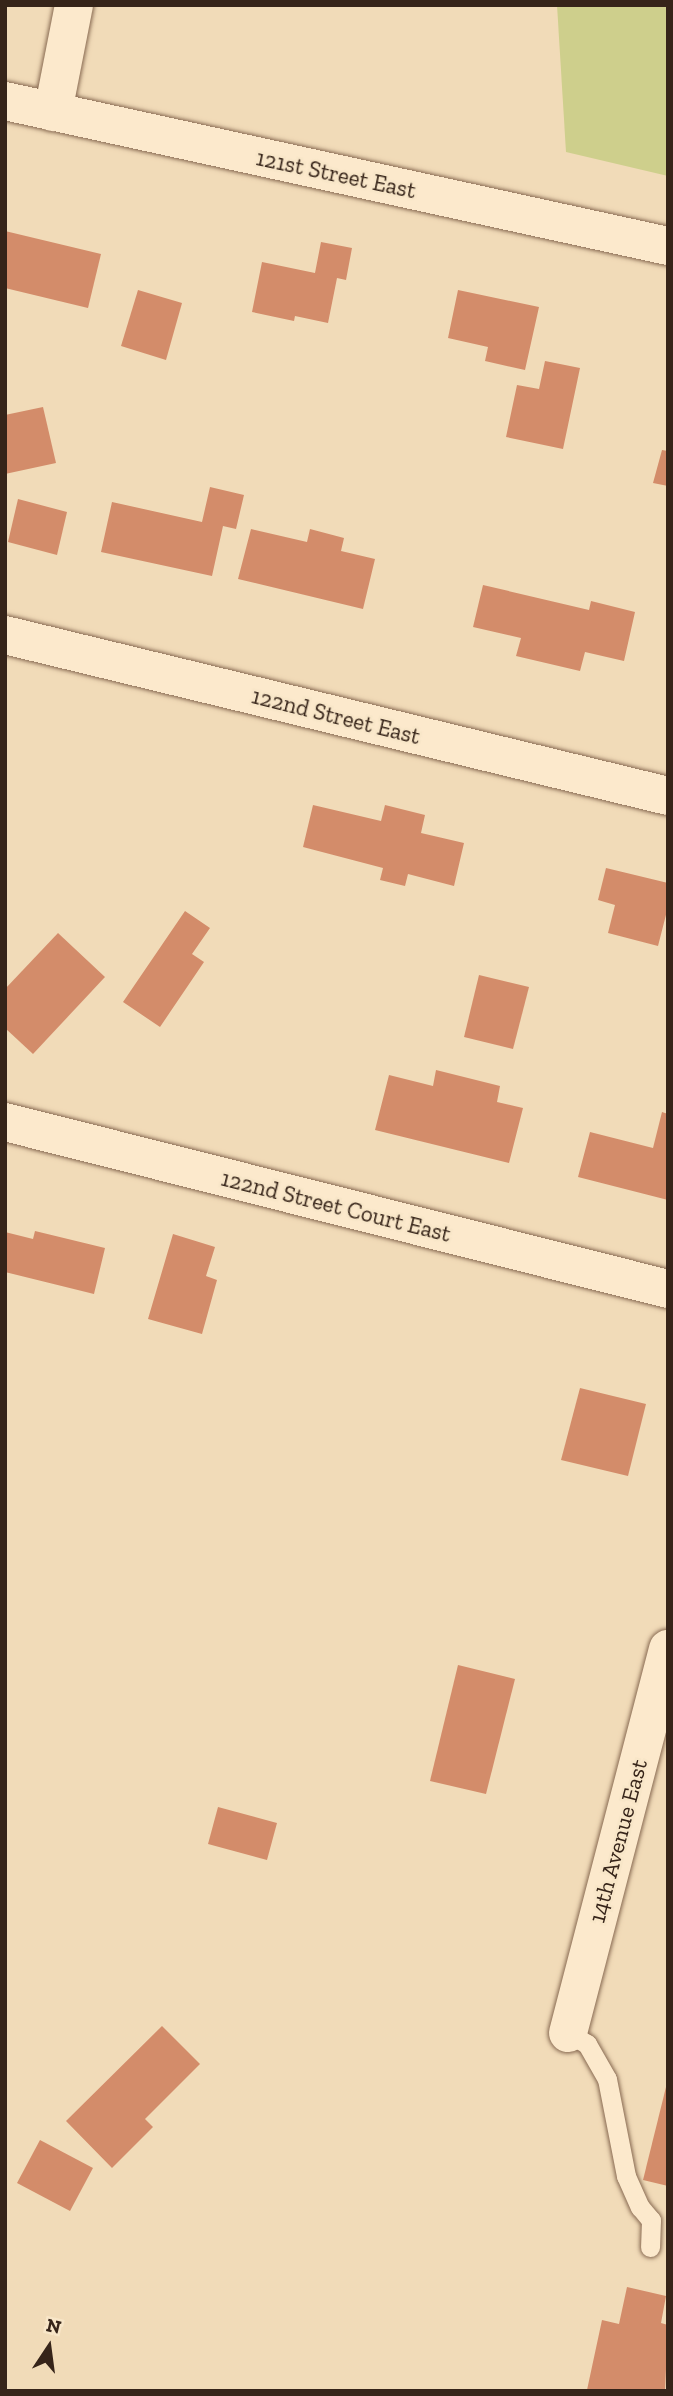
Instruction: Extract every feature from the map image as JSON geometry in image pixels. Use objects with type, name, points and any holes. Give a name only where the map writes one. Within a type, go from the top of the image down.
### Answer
[{"type":"street","points":[[53,112],[74,5]]},
{"type":"street","name":"121st Street East","points":[[5,102],[668,246]]},
{"type":"street","name":"122nd Street East","points":[[5,635],[668,796]]},
{"type":"street","name":"122nd Street Court East","points":[[5,1122],[668,1289]]},
{"type":"street","name":"14th Avenue East","points":[[568,2033],[668,1649]]},
{"type":"lane","points":[[568,2033],[587,2044],[607,2079],[626,2176],[640,2207],[652,2220],[650,2247]]},
{"type":"green space","points":[[557,5],[668,5],[668,176],[566,152]]},
{"type":"building","points":[[5,231],[101,254],[88,308],[5,288]]},
{"type":"building","points":[[321,242],[352,248],[346,280],[337,278],[328,323],[295,316],[294,321],[252,312],[262,262],[315,273]]},
{"type":"building","points":[[138,290],[182,303],[166,360],[121,346]]},
{"type":"building","points":[[458,290],[539,307],[525,370],[485,361],[488,347],[448,338]]},
{"type":"building","points":[[545,361],[580,368],[563,449],[506,437],[517,385],[539,389]]},
{"type":"building","points":[[43,407],[56,463],[5,474],[5,415]]},
{"type":"building","points":[[662,450],[668,451],[668,486],[653,483]]},
{"type":"building","points":[[210,487],[244,495],[236,529],[223,526],[212,576],[101,552],[112,502],[202,522]]},
{"type":"building","points":[[18,499],[67,512],[57,555],[8,542]]},
{"type":"building","points":[[251,529],[307,542],[310,529],[344,538],[341,551],[375,559],[363,609],[238,579]]},
{"type":"building","points":[[483,585],[589,610],[591,601],[635,612],[624,661],[585,652],[580,671],[516,656],[521,638],[473,627]]},
{"type":"building","points":[[313,805],[381,821],[385,805],[425,815],[421,833],[464,843],[454,886],[408,874],[405,886],[380,880],[383,868],[303,847]]},
{"type":"building","points":[[606,868],[668,883],[668,907],[658,946],[608,933],[615,905],[598,900]]},
{"type":"building","points":[[185,911],[210,928],[192,954],[204,962],[160,1027],[123,1002]]},
{"type":"building","points":[[58,933],[105,977],[33,1054],[5,1028],[5,989]]},
{"type":"building","points":[[479,975],[529,987],[513,1049],[464,1037]]},
{"type":"building","points":[[436,1070],[500,1086],[497,1102],[523,1108],[509,1163],[375,1130],[389,1075],[433,1086]]},
{"type":"building","points":[[662,1112],[668,1114],[668,1200],[578,1177],[590,1132],[653,1148]]},
{"type":"building","points":[[35,1231],[105,1248],[94,1294],[5,1272],[5,1232],[33,1239]]},
{"type":"building","points":[[173,1234],[215,1247],[206,1276],[217,1280],[202,1334],[148,1319]]},
{"type":"building","points":[[580,1388],[646,1404],[628,1476],[561,1460]]},
{"type":"building","points":[[458,1665],[515,1679],[486,1794],[430,1781]]},
{"type":"building","points":[[218,1807],[277,1823],[267,1860],[208,1844]]},
{"type":"building","points":[[162,2026],[200,2064],[145,2119],[153,2127],[112,2168],[66,2121]]},
{"type":"building","points":[[668,2083],[668,2186],[643,2180]]},
{"type":"building","points":[[40,2140],[93,2168],[70,2211],[17,2183]]},
{"type":"building","points":[[627,2287],[666,2296],[661,2323],[668,2325],[665,2391],[587,2390],[602,2320],[619,2324]]}]
